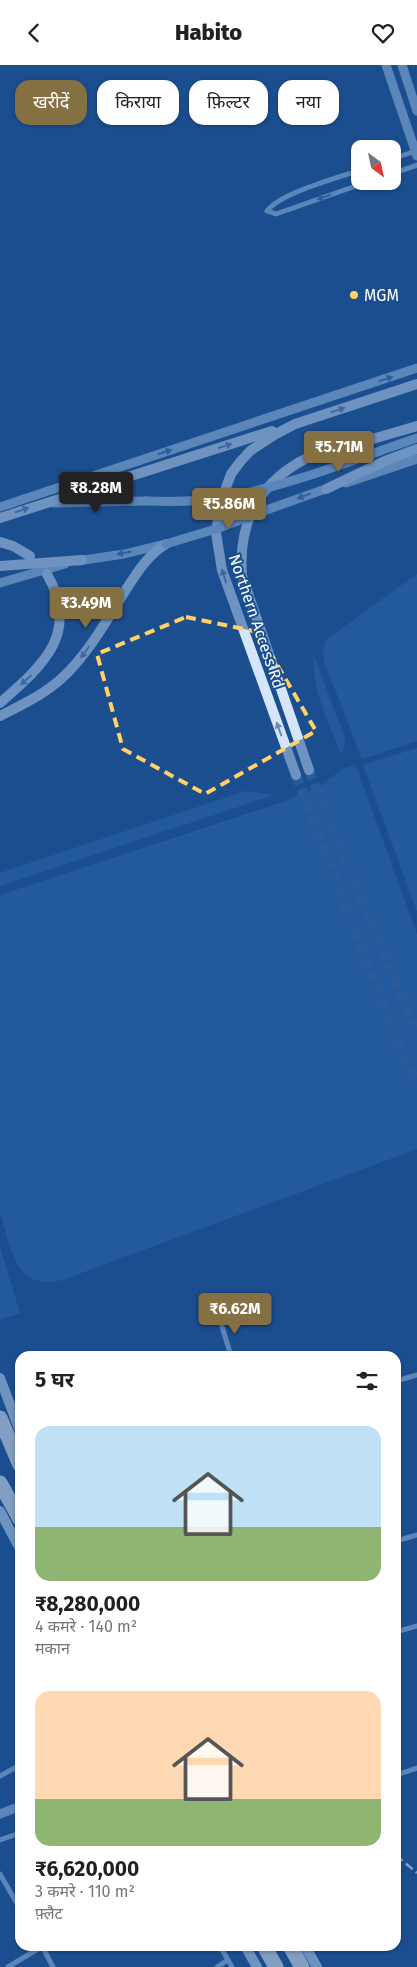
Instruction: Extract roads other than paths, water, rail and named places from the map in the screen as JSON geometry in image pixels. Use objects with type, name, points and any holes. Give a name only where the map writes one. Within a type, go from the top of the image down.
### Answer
[{"type":"highway","points":[[0,1418],[15,1453]]},
{"type":"highway","points":[[0,1483],[15,1510]]},
{"type":"highway","points":[[267,1951],[276,1967]]},
{"type":"highway","points":[[293,1951],[302,1967]]},
{"type":"main road","name":"Northern Access Rd","points":[[296,775],[222,570],[216,533],[220,503],[231,474],[240,461],[261,443],[295,424],[417,385]]},
{"type":"main road","points":[[0,518],[295,424]]},
{"type":"main road","name":"Northern Access Rd","points":[[309,769],[242,576],[240,551],[247,524],[254,507],[270,485],[285,470],[307,458],[417,426]]},
{"type":"main road","points":[[326,489],[376,464],[417,449]]},
{"type":"main road","points":[[0,542],[13,546],[30,556]]},
{"type":"main road","points":[[0,716],[44,692],[66,675],[96,637],[144,563],[155,551],[166,544]]},
{"type":"main road","points":[[0,567],[82,560]]},
{"type":"main road","points":[[0,703],[41,666],[54,642],[60,619],[60,606],[57,594],[46,574]]},
{"type":"main road","points":[[0,1379],[15,1418]]},
{"type":"main road","points":[[0,1511],[15,1540]]},
{"type":"main road","points":[[248,1951],[257,1967]]},
{"type":"main road","points":[[308,1951],[317,1967]]},
{"type":"street","points":[[386,65],[416,153],[401,157]]},
{"type":"street","points":[[402,65],[417,111]]},
{"type":"street","points":[[401,171],[417,165]]},
{"type":"street","points":[[351,173],[272,203],[267,211],[276,214],[351,188]]},
{"type":"street","points":[[0,507],[417,368]]},
{"type":"street","points":[[45,503],[208,500],[292,480],[417,438]]},
{"type":"street","points":[[0,583],[82,560],[117,555],[166,544],[417,459]]},
{"type":"street","points":[[220,1320],[230,1351]]},
{"type":"street","points":[[401,1380],[417,1375]]},
{"type":"street","points":[[401,1540],[417,1535]]},
{"type":"street","points":[[401,1631],[417,1626]]},
{"type":"street","points":[[0,1776],[15,1768]]},
{"type":"street","points":[[401,1773],[417,1768]]},
{"type":"street","points":[[0,1813],[15,1808]]},
{"type":"street","points":[[0,1840],[15,1835]]},
{"type":"street","points":[[0,1874],[15,1900]]},
{"type":"street","points":[[8,1967],[34,1951]]},
{"type":"street","points":[[45,1951],[54,1967]]},
{"type":"street","points":[[223,1951],[232,1967]]},
{"type":"street","points":[[217,1967],[228,1960]]},
{"type":"tunnel","points":[[309,770],[417,1033]]},
{"type":"tunnel","points":[[296,775],[403,1058],[417,1082]]},
{"type":"railway","points":[[401,1859],[417,1873]]},
{"type":"place","name":"MGM","points":[[354,295]]}]
